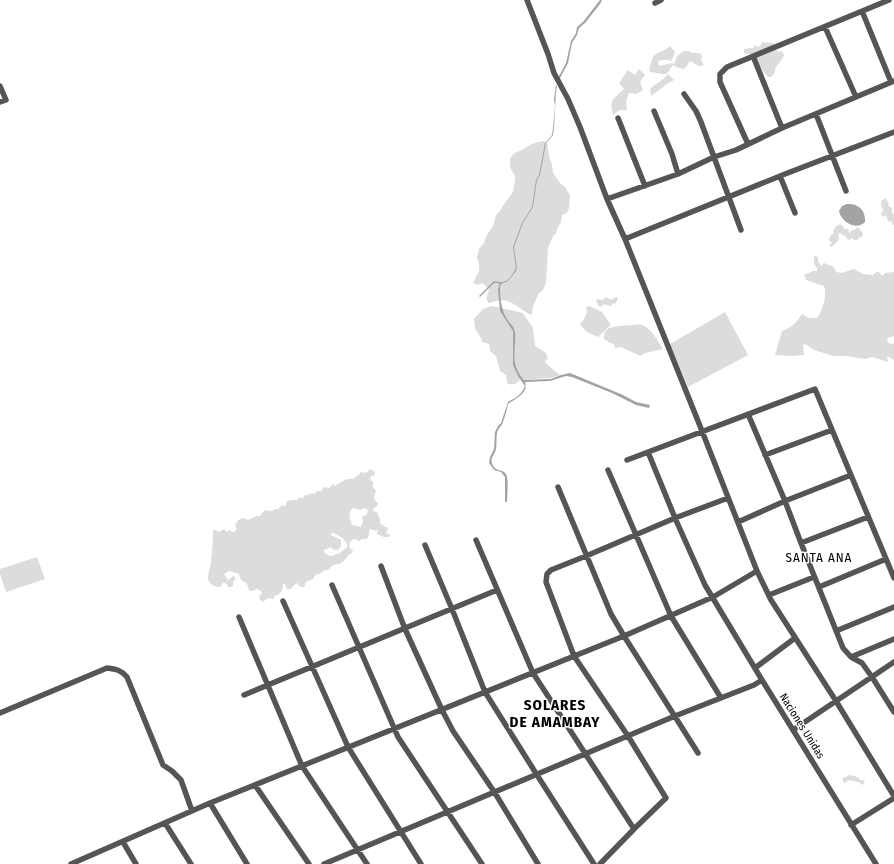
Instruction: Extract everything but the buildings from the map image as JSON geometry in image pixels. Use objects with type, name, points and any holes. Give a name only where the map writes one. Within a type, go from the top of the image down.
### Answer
[{"type":"street","points":[[527,0],[556,77],[568,99],[580,127],[607,199],[625,239],[757,571],[769,595],[795,638],[836,701],[894,797],[851,825]]},
{"type":"street","points":[[655,3],[661,0]]},
{"type":"street","points":[[748,144],[720,82],[720,74],[727,67],[889,0]]},
{"type":"street","points":[[607,199],[678,174],[714,157],[736,150],[782,128],[892,82],[862,11]]},
{"type":"street","points":[[825,27],[856,97]]},
{"type":"street","points":[[753,56],[782,128]]},
{"type":"street","points":[[0,86],[3,101]]},
{"type":"street","points":[[684,94],[696,111],[701,122],[741,230]]},
{"type":"street","points":[[654,111],[672,154],[678,174]]},
{"type":"street","points":[[816,114],[846,191]]},
{"type":"street","points":[[618,118],[645,186]]},
{"type":"street","points":[[625,239],[780,176],[894,132]]},
{"type":"street","points":[[780,176],[795,214]]},
{"type":"street","points":[[627,460],[815,389],[894,578]]},
{"type":"street","points":[[748,414],[843,648],[851,657],[862,662],[894,712]]},
{"type":"street","points":[[765,455],[832,430]]},
{"type":"street","name":"Naciones Unidas","points":[[648,452],[705,585],[876,864]]},
{"type":"street","points":[[608,470],[672,616],[721,698]]},
{"type":"street","points":[[738,522],[851,475]]},
{"type":"street","points":[[558,487],[611,614],[698,753]]},
{"type":"street","points":[[600,864],[666,798],[628,736],[574,656],[546,582],[547,574],[551,570],[675,518],[728,498]]},
{"type":"street","points":[[801,543],[868,516]]},
{"type":"street","points":[[476,540],[532,673],[634,829]]},
{"type":"street","points":[[424,545],[452,609],[485,692],[594,864]]},
{"type":"street","points":[[819,587],[886,559]]},
{"type":"street","points":[[381,566],[405,628],[442,710],[538,864]]},
{"type":"street","points":[[74,864],[210,802],[442,710],[672,616],[713,597],[757,571]]},
{"type":"street","points":[[769,595],[814,576]]},
{"type":"street","points":[[332,585],[398,737],[482,864]]},
{"type":"street","points":[[244,695],[497,590]]},
{"type":"street","points":[[283,601],[348,747],[421,864]]},
{"type":"street","points":[[836,631],[894,607]]},
{"type":"street","points":[[238,618],[302,766],[367,864]]},
{"type":"street","points":[[755,668],[795,638]]},
{"type":"street","points":[[851,657],[894,638]]},
{"type":"street","points":[[793,730],[894,662]]},
{"type":"street","points":[[0,713],[107,668],[122,672],[127,678],[163,765],[181,780],[192,811]]},
{"type":"street","points":[[324,864],[675,716],[754,685],[762,680]]},
{"type":"street","points":[[255,785],[309,864]]},
{"type":"street","points":[[210,802],[247,864]]},
{"type":"street","points":[[165,823],[192,864]]},
{"type":"street","points":[[123,842],[136,864]]},
{"type":"shaded area","points":[[600,0],[602,0],[600,4],[585,23],[579,28],[572,43],[568,63],[559,80],[558,78],[566,63],[571,41],[576,33],[577,27],[583,22]]},
{"type":"shaded area","points":[[762,42],[773,43],[776,45],[778,52],[781,51],[784,54],[771,77],[768,77],[755,57],[744,53],[744,49],[753,48],[755,45],[758,47]]},
{"type":"shaded area","points":[[670,46],[675,52],[671,61],[661,60],[658,62],[659,66],[672,63],[674,64],[677,57],[681,53],[688,51],[701,54],[703,66],[697,66],[690,61],[683,69],[674,65],[665,74],[650,72],[652,59],[654,56]]},
{"type":"shaded area","points":[[639,69],[645,75],[640,82],[643,90],[637,94],[629,93],[626,101],[627,110],[619,110],[613,115],[611,105],[612,102],[624,89],[619,83],[628,70],[635,75]]},
{"type":"shaded area","points":[[668,74],[674,80],[651,96],[650,89]]},
{"type":"shaded area","points":[[556,85],[557,86],[553,135],[546,143],[540,175],[537,180],[533,207],[523,223],[514,247],[517,268],[509,280],[502,283],[500,286],[503,311],[515,332],[516,367],[520,376],[524,380],[551,379],[570,373],[636,402],[650,405],[649,408],[636,405],[612,393],[566,376],[550,381],[525,382],[526,386],[525,389],[520,395],[525,386],[513,365],[513,331],[500,311],[498,290],[500,283],[508,280],[516,268],[513,247],[522,223],[532,207],[536,180],[539,175],[545,143],[552,135],[555,106],[554,99]]},
{"type":"shaded area","points":[[544,141],[547,143],[553,173],[570,195],[567,213],[562,215],[561,222],[548,248],[546,283],[543,290],[539,293],[531,315],[513,303],[505,300],[488,303],[487,296],[489,288],[483,283],[477,285],[473,283],[479,271],[477,257],[479,249],[493,226],[496,215],[513,192],[515,176],[510,167],[511,157],[514,153],[532,144]]},
{"type":"shaded area","points":[[885,198],[889,203],[888,206],[892,208],[892,213],[894,214],[894,225],[892,222],[888,221],[886,215],[883,217],[881,213],[884,210],[881,202]]},
{"type":"shaded area","points":[[847,204],[858,206],[863,211],[865,222],[857,226],[849,224],[843,219],[839,211],[842,206]]},
{"type":"shaded area","points":[[840,224],[844,229],[848,229],[849,233],[857,227],[863,233],[862,237],[857,240],[852,238],[848,240],[840,233],[838,234],[838,240],[831,247],[829,245],[832,243],[829,240],[830,236],[834,233],[835,227]]},
{"type":"shaded area","points":[[814,256],[818,257],[818,261],[821,266],[824,263],[834,267],[836,272],[842,273],[854,269],[863,274],[873,275],[878,271],[882,276],[885,273],[894,272],[894,336],[888,338],[887,342],[891,344],[894,343],[894,360],[887,356],[888,362],[872,357],[866,359],[833,356],[814,350],[803,344],[804,355],[775,355],[782,331],[794,324],[802,314],[809,318],[817,318],[822,310],[825,295],[824,286],[806,280],[804,275],[817,271],[814,264]]},
{"type":"shaded area","points":[[606,297],[611,300],[616,297],[618,298],[616,303],[612,304],[611,306],[604,304],[601,307],[599,306],[596,301],[597,299],[603,300]]},
{"type":"shaded area","points":[[492,306],[523,313],[533,328],[535,346],[545,352],[548,358],[545,362],[560,375],[551,378],[525,380],[521,378],[515,384],[507,383],[506,375],[500,371],[496,356],[490,351],[489,344],[482,342],[475,329],[474,319],[483,309]]},
{"type":"shaded area","points":[[589,306],[602,312],[611,325],[598,337],[587,332],[580,325],[586,314],[586,307]]},
{"type":"shaded area","points":[[725,312],[748,355],[688,387],[670,344]]},
{"type":"shaded area","points":[[641,325],[648,328],[663,349],[645,353],[640,356],[621,347],[615,348],[614,344],[604,339],[605,332],[610,328],[617,326]]},
{"type":"shaded area","points":[[520,395],[518,397],[508,404],[506,413],[498,431],[496,449],[492,459],[493,466],[503,471],[507,476],[507,502],[505,502],[505,477],[501,472],[494,470],[489,463],[494,449],[495,432],[501,423],[508,402]]},
{"type":"shaded area","points":[[370,469],[375,472],[374,476],[371,476],[370,480],[373,482],[373,488],[376,490],[374,497],[375,501],[378,503],[373,511],[377,512],[380,523],[387,527],[388,529],[386,532],[387,534],[390,534],[389,537],[384,537],[377,534],[379,531],[378,530],[369,530],[367,539],[362,539],[359,541],[354,539],[351,541],[350,549],[353,550],[352,553],[342,562],[333,565],[328,570],[314,576],[313,579],[306,582],[304,587],[300,587],[297,583],[292,588],[287,589],[285,584],[283,584],[282,591],[278,595],[276,595],[273,599],[268,598],[263,602],[259,597],[262,593],[260,590],[257,589],[250,591],[247,584],[241,580],[239,574],[229,571],[224,574],[228,580],[233,576],[236,578],[233,582],[233,586],[231,587],[228,587],[225,583],[223,583],[220,587],[210,583],[208,577],[211,563],[213,530],[219,532],[224,529],[227,532],[230,530],[234,532],[237,529],[235,525],[238,520],[243,518],[248,520],[256,516],[260,516],[265,510],[273,511],[282,505],[285,506],[287,501],[297,500],[299,498],[303,498],[305,495],[309,495],[309,493],[314,494],[317,491],[321,491],[324,487],[329,488],[333,484],[335,486],[346,480],[354,479],[361,472],[365,473]],"holes":[[[353,508],[360,510],[365,508],[368,510],[367,514],[362,517],[363,521],[361,527],[352,525],[350,514]],[[333,533],[342,538],[346,542],[347,547],[339,554],[330,556],[325,553],[324,550],[330,547],[334,550],[338,550],[341,546],[341,540],[331,536]]]},
{"type":"shaded area","points":[[37,557],[45,579],[6,592],[0,574],[0,569]]},
{"type":"shaded area","points":[[848,775],[858,777],[860,780],[865,782],[862,785],[859,782],[848,780],[844,783],[842,778],[847,777]]},
{"type":"waterway","points":[[480,296],[494,282],[502,283]]},
{"type":"district","name":"SANTA ANA","points":[[819,557]]},
{"type":"district","name":"SOLARES DE AMAMBAY","points":[[555,714]]}]
